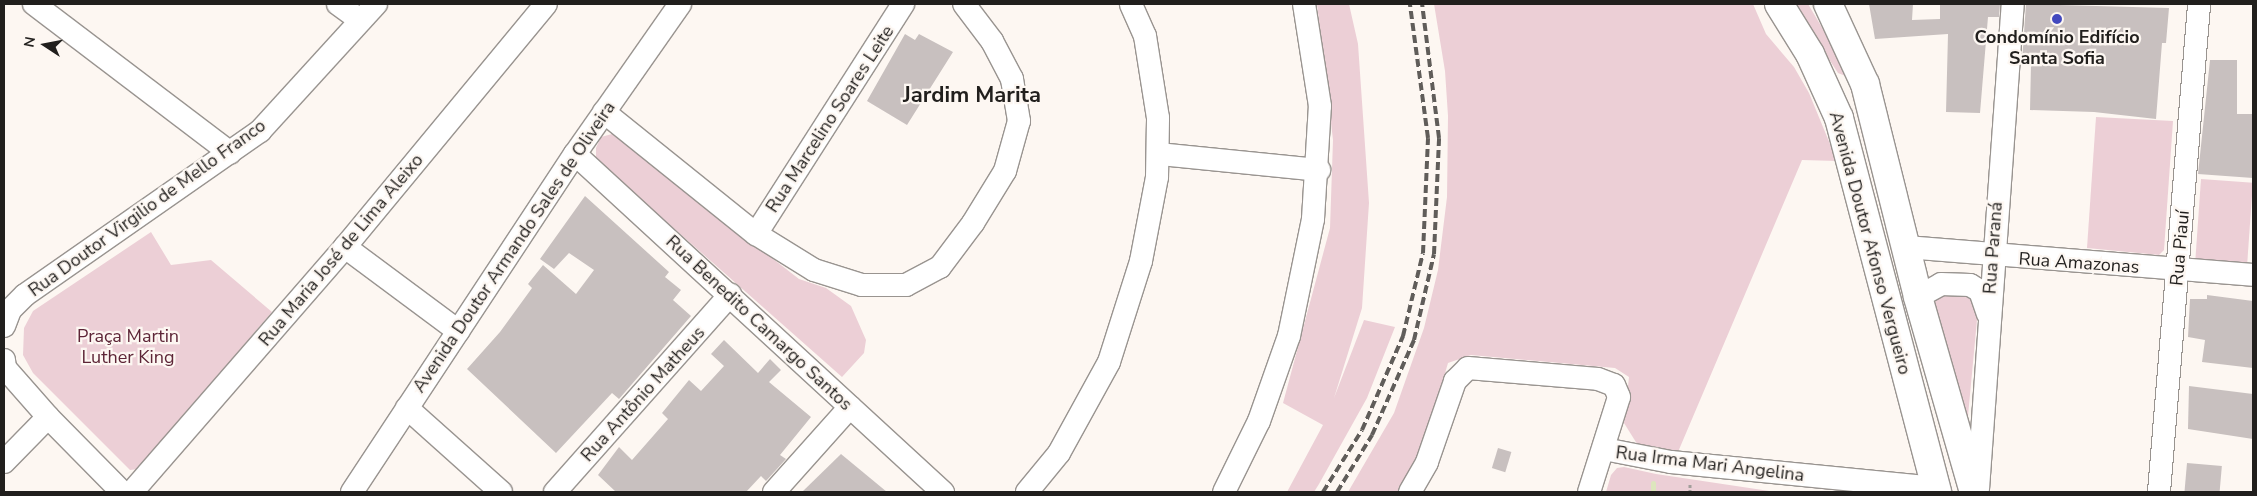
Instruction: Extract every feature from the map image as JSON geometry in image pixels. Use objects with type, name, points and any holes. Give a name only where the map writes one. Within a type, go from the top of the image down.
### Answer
[{"type":"main road","name":"Avenida Doutor Afonso Vergueiro","points":[[1779,4],[1810,54],[1839,118],[1936,490]]},
{"type":"main road","name":"Avenida Doutor Afonso Vergueiro","points":[[1828,4],[1865,84],[1918,297],[1974,492]]},
{"type":"main road","points":[[1810,54],[1850,114],[1878,222],[1888,235],[1906,246]]},
{"type":"main road","points":[[1899,354],[1901,325],[1918,297]]},
{"type":"street","points":[[34,4],[230,152]]},
{"type":"street","points":[[338,4],[360,20]]},
{"type":"street","name":"Rua Doutor Virgilio de Mello Franco","points":[[4,326],[10,310],[25,295],[260,131],[376,4]]},
{"type":"street","name":"Rua Maria José de Lima Aleixo","points":[[132,492],[345,247],[546,4]]},
{"type":"street","name":"Avenida Doutor Armando Sales de Oliveira","points":[[352,492],[575,154],[680,4]]},
{"type":"street","name":"Rua Marcelino Soares Leite","points":[[756,234],[903,4]]},
{"type":"street","points":[[604,112],[756,234],[814,270],[847,282],[883,288],[906,285],[940,266],[973,223],[1005,171],[1019,121],[1012,79],[992,41],[964,4]]},
{"type":"street","points":[[1027,492],[1059,453],[1109,362],[1140,261],[1159,154],[1158,118],[1145,36],[1131,4]]},
{"type":"street","points":[[1224,492],[1259,420],[1289,336],[1319,170],[1320,106],[1304,4]]},
{"type":"street","name":"Rua Paraná","points":[[1978,492],[1992,256],[2013,4]]},
{"type":"street","name":"Rua Piauí","points":[[2159,492],[2199,4]]},
{"type":"street","name":"Rua Benedito Camargo Santos","points":[[575,154],[944,492]]},
{"type":"street","points":[[1159,154],[1319,170]]},
{"type":"street","name":"Rua Amazonas","points":[[1906,246],[1992,256],[2253,275]]},
{"type":"street","points":[[345,247],[458,331]]},
{"type":"street","points":[[1918,297],[1940,284],[1970,285],[1980,291],[1988,315]]},
{"type":"street","name":"Rua Antônio Matheus","points":[[555,492],[730,295]]},
{"type":"street","points":[[5,364],[48,416],[122,492]]},
{"type":"street","points":[[1410,492],[1427,462],[1455,381],[1468,368],[1598,379],[1614,385],[1619,397],[1589,492]]},
{"type":"street","points":[[774,492],[850,407]]},
{"type":"street","points":[[407,408],[500,492]]},
{"type":"street","points":[[4,462],[48,416]]},
{"type":"street","name":"Rua Irma Mari Angelina","points":[[1604,449],[1788,483],[1936,490]]},
{"type":"green space","points":[[1317,4],[1349,4],[1358,44],[1369,203],[1362,308],[1334,398],[1364,320],[1395,327],[1367,398],[1314,492],[1287,492],[1323,425],[1283,403],[1330,228],[1333,140]]},
{"type":"green space","points":[[1434,4],[1753,4],[1766,34],[1794,67],[1809,93],[1837,161],[1802,160],[1678,452],[1639,447],[1624,423],[1629,377],[1615,368],[1471,355],[1448,363],[1422,452],[1399,492],[1348,492],[1394,413],[1424,328],[1438,270],[1447,197],[1448,116],[1445,71]]},
{"type":"green space","points":[[1793,4],[1808,4],[1849,73],[1848,77],[1838,73]]},
{"type":"green space","points":[[2096,117],[2173,121],[2164,250],[2159,255],[2087,248]]},
{"type":"green space","points":[[612,134],[799,279],[826,288],[851,306],[866,340],[864,353],[842,377],[609,171],[596,157],[596,148],[601,137]]},
{"type":"green space","points":[[2201,179],[2253,183],[2247,263],[2195,260]]},
{"type":"green space","name":"Praça Martin Luther King","points":[[151,232],[171,265],[211,260],[272,312],[138,469],[130,470],[33,373],[23,355],[24,328],[33,311]]},
{"type":"green space","points":[[1948,290],[1974,296],[1978,309],[1968,416],[1965,417],[1932,299]]},
{"type":"green space","points":[[1624,467],[1656,474],[1776,492],[1606,492],[1611,475],[1617,468]]},
{"type":"building","points":[[1869,4],[1913,4],[1912,20],[1940,19],[1940,4],[2000,4],[1999,17],[1988,17],[1980,113],[1946,112],[1948,34],[1875,39]]},
{"type":"building","points":[[2026,4],[2169,8],[2166,43],[2162,43],[2156,119],[2094,112],[2030,110],[2031,63],[2022,62]]},
{"type":"building","points":[[905,34],[915,40],[919,34],[953,52],[907,125],[867,101]]},
{"type":"building","points":[[2210,60],[2237,60],[2237,114],[2253,114],[2253,178],[2198,174]]},
{"type":"building","points":[[585,196],[669,272],[665,277],[681,290],[673,300],[691,316],[619,399],[612,393],[556,453],[467,369],[500,332],[532,288],[528,284],[543,265],[576,294],[594,270],[569,253],[554,269],[540,259]]},
{"type":"building","points":[[2207,295],[2253,301],[2253,368],[2202,362],[2205,340],[2188,337],[2190,299],[2207,299]]},
{"type":"building","points":[[724,340],[758,373],[770,359],[781,370],[769,382],[811,417],[780,455],[786,459],[766,481],[761,476],[746,492],[616,492],[598,475],[619,447],[632,460],[668,419],[662,413],[689,380],[701,391],[724,366],[711,354]]},
{"type":"building","points":[[2189,386],[2253,394],[2253,439],[2188,429]]},
{"type":"building","points":[[1498,448],[1511,452],[1505,472],[1492,468]]},
{"type":"building","points":[[841,454],[887,492],[802,492]]},
{"type":"building","points":[[2187,463],[2222,466],[2220,492],[2184,492]]},
{"type":"waterway","points":[[1653,483],[1653,492]]},
{"type":"railway","points":[[1323,492],[1362,430],[1403,336],[1423,253],[1428,138],[1410,4]]},
{"type":"railway","points":[[1337,492],[1372,435],[1414,340],[1434,254],[1439,138],[1422,4]]},
{"type":"place","name":"Condomínio Edifício Santa Sofia","points":[[2057,19]]},
{"type":"district","name":"Jardim Marita","points":[[972,96]]}]
